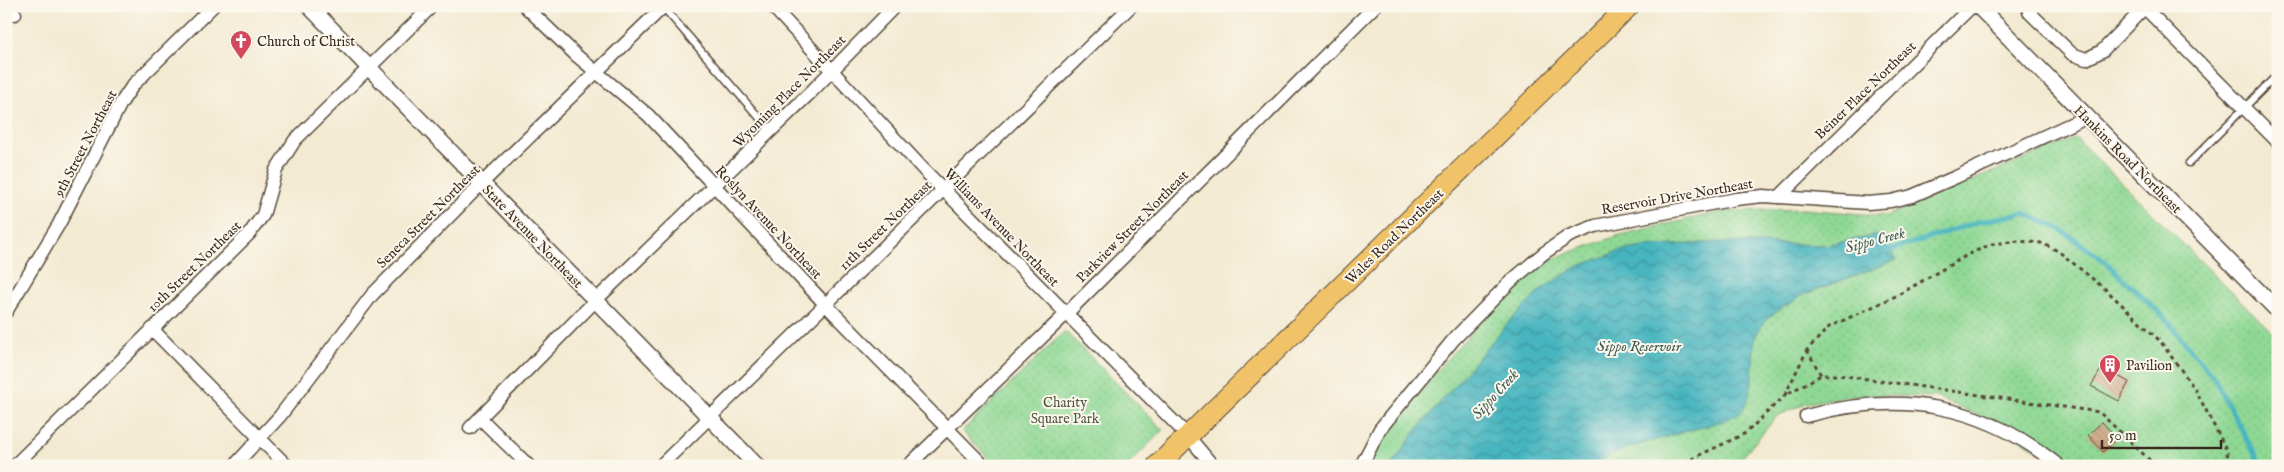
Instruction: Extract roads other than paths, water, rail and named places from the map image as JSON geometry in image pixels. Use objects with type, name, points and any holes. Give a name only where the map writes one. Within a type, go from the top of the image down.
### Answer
[{"type":"main road","name":"Wales Road Northeast","points":[[1158,466],[1629,6]]},
{"type":"street","name":"9th Street Northeast","points":[[6,312],[59,224],[121,103],[133,85],[213,6]]},
{"type":"street","name":"State Avenue Northeast","points":[[309,6],[757,466]]},
{"type":"street","name":"10th Street Northeast","points":[[14,466],[257,225],[267,204],[281,159],[295,140],[432,6]]},
{"type":"street","name":"Roslyn Avenue Northeast","points":[[525,6],[597,72],[648,115],[825,304],[984,466]]},
{"type":"street","name":"Williams Avenue Northeast","points":[[772,6],[833,69],[943,189],[1188,436],[1213,466]]},
{"type":"street","name":"Wyoming Place Northeast","points":[[470,428],[596,300],[771,131],[895,6]]},
{"type":"street","name":"11th Street Northeast","points":[[660,466],[1131,6]]},
{"type":"street","name":"Parkview Street Northeast","points":[[908,466],[1066,314],[1375,6]]},
{"type":"street","name":"Beiner Place Northeast","points":[[1780,197],[1972,6]]},
{"type":"street","name":"Hankins Road Northeast","points":[[1978,6],[2278,311]]},
{"type":"street","name":"Seneca Street Northeast","points":[[234,466],[280,416],[372,295],[482,183],[664,7]]},
{"type":"street","points":[[2030,12],[2072,54],[2086,59],[2102,51],[2146,7],[2278,142]]},
{"type":"street","name":"Reservoir Drive Northeast","points":[[1361,466],[1380,429],[1454,339],[1510,282],[1544,253],[1569,236],[1595,226],[1736,199],[1780,197],[1868,203],[1891,201],[1912,196],[2086,117]]},
{"type":"street","points":[[152,329],[287,466]]},
{"type":"street","points":[[1806,416],[1854,405],[1911,403],[1932,406],[1974,418],[2020,438],[2059,466]]},
{"type":"street","points":[[480,418],[529,466]]},
{"type":"lane","points":[[664,7],[771,131]]},
{"type":"lane","points":[[2189,163],[2278,74]]},
{"type":"water","name":"Sippo Reservoir","points":[[1879,235],[1897,260],[1805,294],[1767,318],[1755,337],[1751,389],[1747,403],[1739,414],[1720,422],[1624,449],[1590,466],[1391,466],[1415,432],[1506,325],[1543,288],[1576,267],[1620,251],[1644,247],[1717,242],[1824,245]]},
{"type":"waterway","name":"Sippo Creek","points":[[1884,252],[1978,222],[2024,213],[2060,229],[2103,260],[2165,318],[2214,378],[2261,466]]},
{"type":"place","name":"Church of Christ","points":[[241,60]]},
{"type":"place","name":"Pavilion","points":[[2110,384]]},
{"type":"park label","name":"Charity Square Park","points":[[1065,410]]}]
